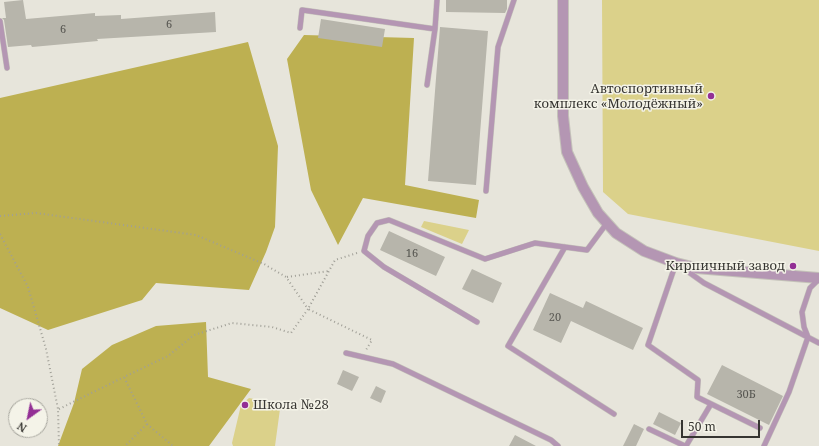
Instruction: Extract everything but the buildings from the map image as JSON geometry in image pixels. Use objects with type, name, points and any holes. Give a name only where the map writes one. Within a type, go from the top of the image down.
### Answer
[{"type":"street","points":[[563,0],[563,116],[567,152],[598,213],[616,233],[644,251],[676,264],[696,268],[819,278]]},
{"type":"lane","points":[[427,85],[437,0]]},
{"type":"lane","points":[[486,191],[498,46],[514,0]]},
{"type":"lane","points":[[300,28],[302,10],[434,29]]},
{"type":"lane","points":[[0,21],[7,68]]},
{"type":"lane","points":[[477,322],[384,267],[364,251],[368,236],[377,223],[389,220],[484,259],[535,243],[587,250],[607,223]]},
{"type":"lane","points":[[565,247],[508,346],[614,414]]},
{"type":"lane","points":[[760,428],[697,397],[698,380],[648,345],[676,264],[704,283],[819,343]]},
{"type":"lane","points":[[764,446],[789,392],[808,337],[804,327],[802,312],[810,288],[819,278]]},
{"type":"lane","points":[[346,353],[393,364],[551,440],[558,446]]},
{"type":"lane","points":[[649,429],[686,446],[711,404]]},
{"type":"path","points":[[0,216],[36,213],[196,235],[264,264],[286,277],[308,309],[372,340],[362,356]]},
{"type":"path","points":[[0,234],[28,287],[46,349],[58,409],[59,446]]},
{"type":"path","points":[[58,409],[168,356],[194,335],[232,324],[272,326],[291,333],[308,309],[335,260],[364,251]]},
{"type":"path","points":[[286,277],[329,271]]},
{"type":"path","points":[[124,377],[147,424],[173,446]]},
{"type":"path","points":[[125,446],[147,424]]},
{"type":"shaded area","name":"Автоспортивный комплекс «Молодёжный»","points":[[602,0],[819,0],[819,251],[628,214],[603,192]]},
{"type":"shaded area","points":[[304,35],[414,38],[405,185],[479,200],[476,218],[363,198],[338,245],[311,190],[287,59]]},
{"type":"shaded area","points":[[248,42],[278,146],[275,227],[266,252],[249,290],[156,283],[142,300],[48,330],[0,308],[0,98]]},
{"type":"shaded area","points":[[424,221],[469,230],[462,244],[421,227]]},
{"type":"shaded area","points":[[206,322],[208,377],[251,389],[209,446],[58,446],[74,403],[82,369],[112,345],[156,326]]},
{"type":"shaded area","points":[[249,398],[275,403],[280,409],[275,446],[233,446],[232,443],[241,405]]},
{"type":"place","name":"Автоспортивный комплекс «Молодёжный»","points":[[711,96]]},
{"type":"place","name":"Кирпичный завод","points":[[793,266]]},
{"type":"place","name":"Школа №28","points":[[245,405]]}]
